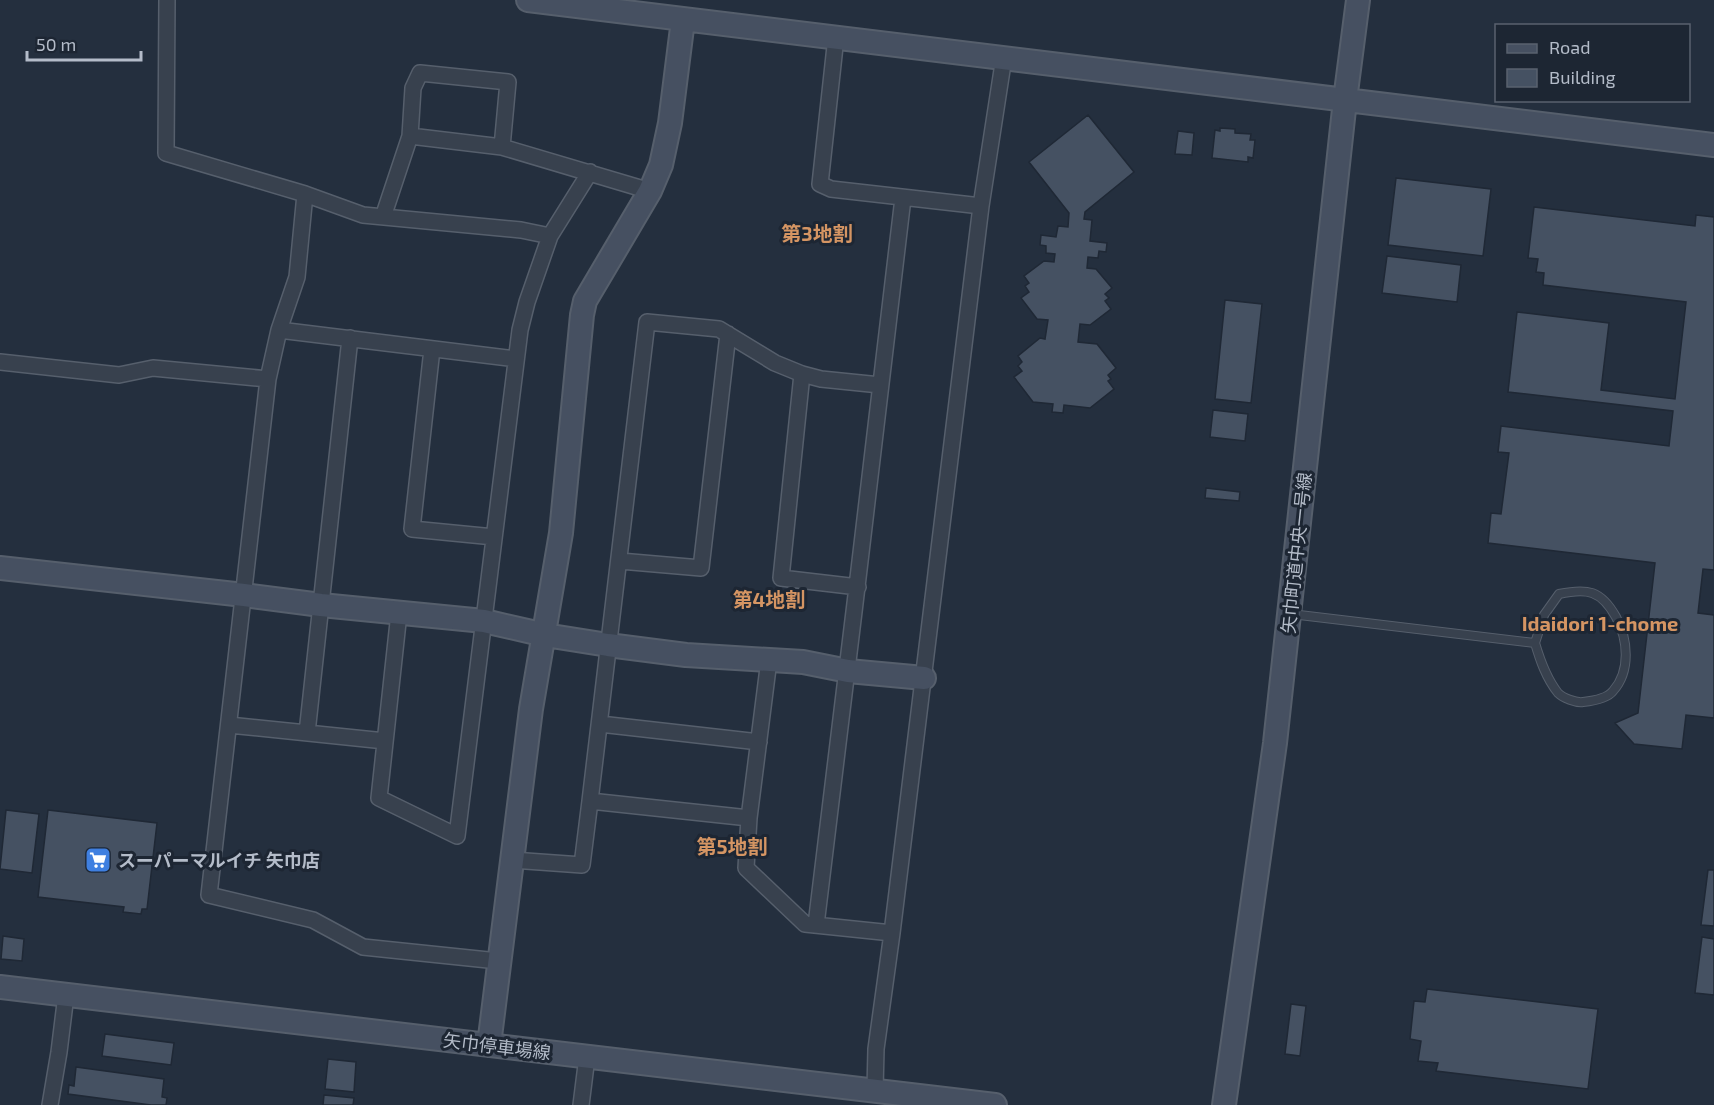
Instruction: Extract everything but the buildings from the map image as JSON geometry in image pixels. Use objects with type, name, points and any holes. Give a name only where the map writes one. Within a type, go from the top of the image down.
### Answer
[{"type":"street","points":[[167,0],[166,153],[305,194],[363,215],[521,230],[550,237]]},
{"type":"street","points":[[528,0],[1714,145]]},
{"type":"street","name":"矢巾町道中央一号線","points":[[1224,1105],[1275,743],[1345,100],[1358,0]]},
{"type":"street","points":[[489,1045],[531,709],[561,533],[582,315],[585,301],[650,191],[661,165],[670,123],[683,20]]},
{"type":"street","points":[[836,37],[820,184],[831,189],[981,206]]},
{"type":"street","points":[[875,1090],[876,1049],[981,206],[1004,57]]},
{"type":"street","points":[[384,217],[410,136],[413,88],[420,73],[508,82],[502,147]]},
{"type":"street","points":[[410,136],[502,147],[650,191]]},
{"type":"street","points":[[399,613],[379,798],[457,836],[520,330],[527,302],[550,237],[590,172]]},
{"type":"street","points":[[305,194],[297,277],[279,330],[268,379],[208,895],[313,920],[363,946],[498,961]]},
{"type":"street","points":[[816,925],[849,671],[903,198]]},
{"type":"street","points":[[512,860],[582,864],[647,322],[719,329],[775,363],[802,374],[821,379],[880,385]]},
{"type":"street","points":[[279,330],[516,359]]},
{"type":"street","points":[[620,561],[701,568],[728,334]]},
{"type":"street","points":[[307,733],[350,338]]},
{"type":"street","points":[[432,349],[412,529],[494,537]]},
{"type":"street","points":[[0,362],[119,375],[153,368],[268,379]]},
{"type":"street","points":[[802,374],[781,578],[858,587]]},
{"type":"street","points":[[0,568],[321,605],[484,621],[545,635],[686,655],[803,662],[849,671],[924,678]]},
{"type":"street","points":[[769,660],[749,818],[746,868],[805,924],[892,933]]},
{"type":"street","points":[[600,724],[759,741]]},
{"type":"street","points":[[229,725],[385,741]]},
{"type":"street","points":[[590,801],[749,818]]},
{"type":"street","name":"矢巾停車場線","points":[[0,987],[875,1090],[909,1100],[995,1105]]},
{"type":"street","points":[[50,1105],[66,995]]},
{"type":"street","points":[[581,1105],[587,1057]]},
{"type":"lane","points":[[1578,590],[1594,592],[1610,606],[1621,627],[1626,650],[1623,673],[1612,693],[1595,700],[1579,702],[1560,695],[1548,679],[1535,643],[1544,615],[1559,594],[1578,590]]},
{"type":"lane","points":[[1289,614],[1535,643]]},
{"type":"place","name":"スーパーマルイチ 矢巾店","points":[[98,860]]},
{"type":"district","name":"第3地割","points":[[817,233]]},
{"type":"district","name":"第4地割","points":[[769,599]]},
{"type":"district","name":"Idaidori 1-chome","points":[[1600,623]]},
{"type":"district","name":"第5地割","points":[[732,846]]}]
